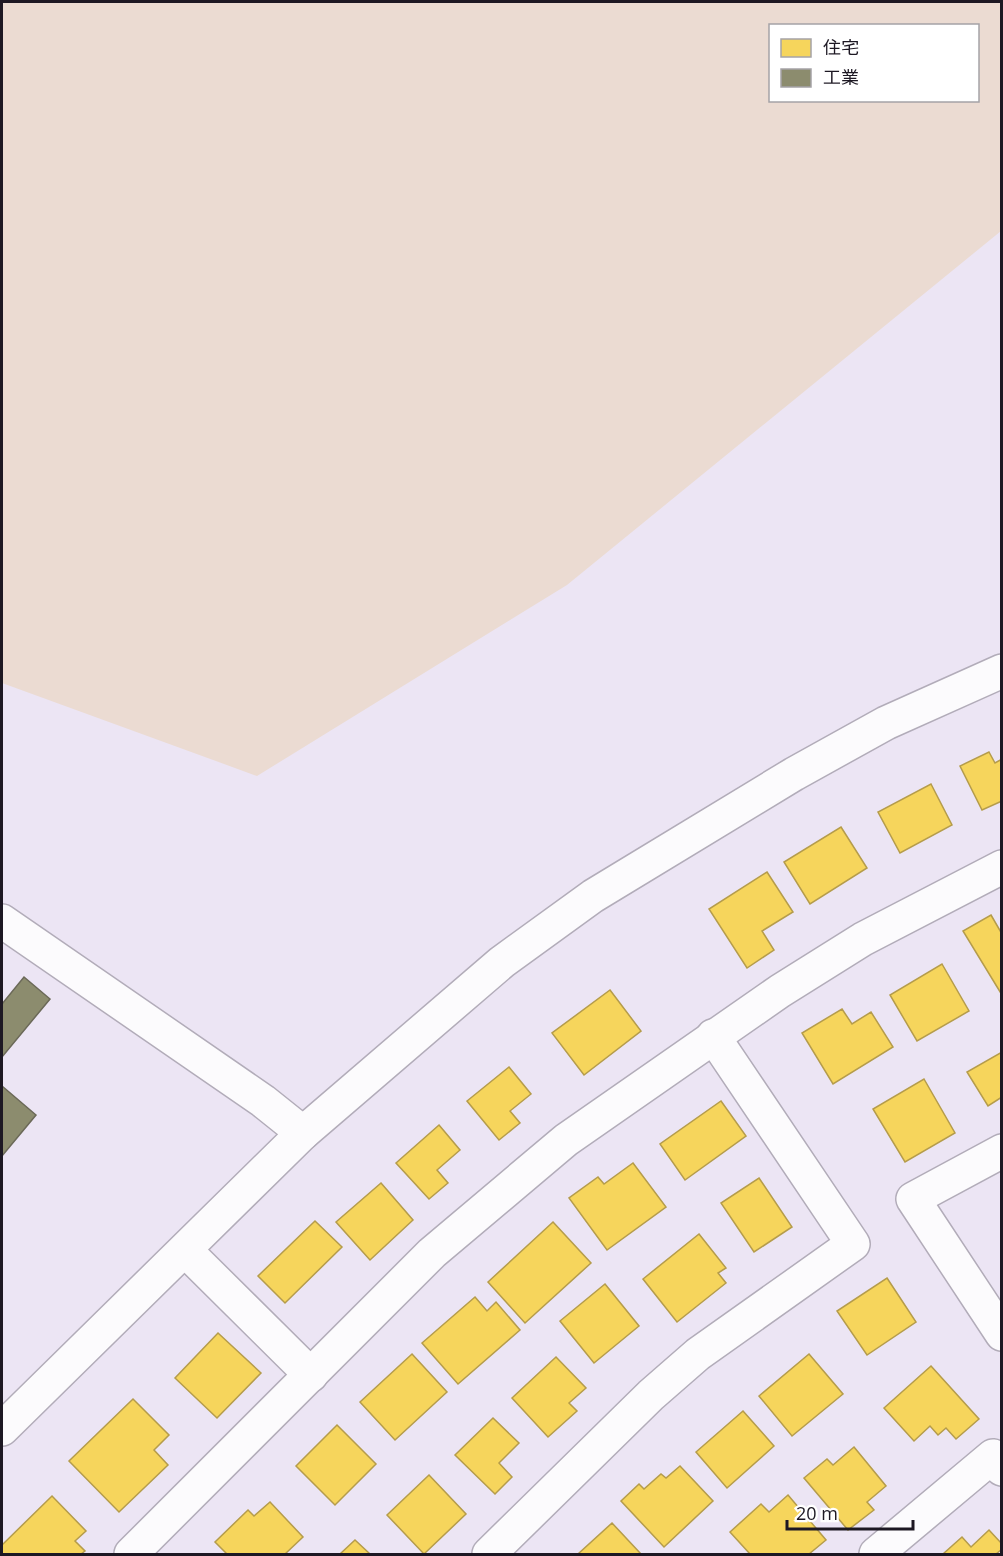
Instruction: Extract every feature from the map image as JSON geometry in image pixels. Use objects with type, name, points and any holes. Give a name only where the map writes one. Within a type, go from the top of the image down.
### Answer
[{"type":"street","points":[[2,1430],[186,1251],[303,1133],[502,962],[593,896],[690,835],[876,728],[1002,671]]},
{"type":"street","points":[[149,1548],[310,1375],[432,1253],[566,1140],[713,1036],[863,939],[1002,867]]},
{"type":"street","points":[[2,921],[263,1101],[303,1133]]},
{"type":"street","points":[[489,1554],[651,1395],[698,1354],[853,1244],[713,1036]]},
{"type":"street","points":[[1002,1151],[913,1199],[1002,1334]]},
{"type":"street","points":[[186,1251],[310,1375]]},
{"type":"street","points":[[876,1554],[993,1456],[1002,1469]]},
{"type":"shaded area","points":[[2,2],[1001,2],[1001,231],[567,585],[257,776],[2,683]]},
{"type":"building: 住宅","points":[[989,752],[995,763],[1002,759],[1002,801],[982,810],[960,766]]},
{"type":"building: 住宅","points":[[931,784],[952,825],[900,853],[878,812]]},
{"type":"building: 住宅","points":[[841,827],[867,868],[810,904],[784,862]]},
{"type":"building: 住宅","points":[[767,872],[793,912],[762,931],[774,950],[747,968],[709,909]]},
{"type":"building: 住宅","points":[[991,915],[1002,934],[1002,995],[963,931]]},
{"type":"building: 住宅","points":[[942,964],[969,1011],[917,1041],[890,995]]},
{"type":"building: 住宅","points":[[610,990],[641,1031],[584,1075],[552,1033]]},
{"type":"building: 住宅","points":[[842,1009],[852,1024],[871,1012],[893,1047],[833,1084],[802,1033]]},
{"type":"building: 住宅","points":[[1002,1052],[1002,1097],[988,1106],[967,1072]]},
{"type":"building: 住宅","points":[[509,1067],[531,1094],[510,1111],[520,1123],[499,1140],[467,1101]]},
{"type":"building: 住宅","points":[[924,1079],[955,1133],[905,1162],[873,1109]]},
{"type":"building: 住宅","points":[[721,1101],[746,1136],[685,1180],[660,1144]]},
{"type":"building: 住宅","points":[[439,1125],[460,1150],[437,1170],[448,1183],[429,1199],[396,1163]]},
{"type":"building: 住宅","points":[[633,1163],[666,1207],[607,1250],[569,1198],[598,1177],[604,1184]]},
{"type":"building: 住宅","points":[[759,1178],[792,1227],[754,1252],[721,1203]]},
{"type":"building: 住宅","points":[[381,1183],[413,1220],[370,1260],[336,1222]]},
{"type":"building: 住宅","points":[[315,1221],[342,1247],[285,1303],[258,1276]]},
{"type":"building: 住宅","points":[[553,1222],[591,1263],[525,1323],[488,1282]]},
{"type":"building: 住宅","points":[[699,1234],[726,1268],[718,1273],[726,1283],[677,1322],[643,1279]]},
{"type":"building: 住宅","points":[[887,1278],[916,1322],[867,1355],[837,1311]]},
{"type":"building: 住宅","points":[[605,1284],[639,1326],[594,1363],[560,1321]]},
{"type":"building: 住宅","points":[[475,1297],[487,1311],[496,1302],[520,1330],[458,1384],[422,1343]]},
{"type":"building: 住宅","points":[[218,1333],[261,1373],[217,1418],[175,1378]]},
{"type":"building: 住宅","points":[[412,1354],[447,1392],[395,1440],[360,1402]]},
{"type":"building: 住宅","points":[[809,1354],[843,1394],[792,1436],[759,1396]]},
{"type":"building: 住宅","points":[[556,1357],[586,1388],[569,1403],[577,1411],[548,1437],[512,1398]]},
{"type":"building: 住宅","points":[[931,1366],[979,1419],[956,1439],[946,1428],[938,1435],[930,1426],[914,1441],[884,1408]]},
{"type":"building: 住宅","points":[[133,1399],[169,1435],[154,1450],[168,1465],[119,1512],[69,1461]]},
{"type":"building: 住宅","points":[[743,1411],[774,1446],[727,1488],[696,1452]]},
{"type":"building: 住宅","points":[[493,1418],[519,1443],[499,1463],[512,1477],[495,1494],[455,1455]]},
{"type":"building: 住宅","points":[[337,1425],[376,1464],[335,1505],[296,1466]]},
{"type":"building: 住宅","points":[[854,1447],[886,1486],[867,1502],[874,1510],[848,1530],[804,1478],[827,1459],[833,1465]]},
{"type":"building: 住宅","points":[[680,1466],[713,1501],[664,1547],[621,1501],[639,1484],[644,1489],[661,1474],[666,1478]]},
{"type":"building: 住宅","points":[[429,1475],[466,1514],[424,1554],[387,1515]]},
{"type":"building: 住宅","points":[[788,1495],[826,1540],[809,1554],[750,1554],[730,1532],[761,1504],[769,1512]]},
{"type":"building: 住宅","points":[[52,1496],[86,1531],[75,1541],[85,1551],[81,1554],[2,1554],[2,1545]]},
{"type":"building: 住宅","points":[[270,1502],[303,1537],[285,1554],[227,1554],[215,1542],[248,1510],[254,1516]]},
{"type":"building: 住宅","points":[[612,1523],[641,1554],[578,1554]]},
{"type":"building: 住宅","points":[[989,1530],[1002,1544],[1002,1549],[996,1554],[943,1554],[962,1537],[971,1547]]},
{"type":"building: 住宅","points":[[355,1540],[370,1554],[340,1554]]},
{"type":"building: 工業","points":[[24,977],[50,999],[2,1057],[2,1004]]},
{"type":"building: 工業","points":[[2,1086],[36,1115],[2,1156]]}]
